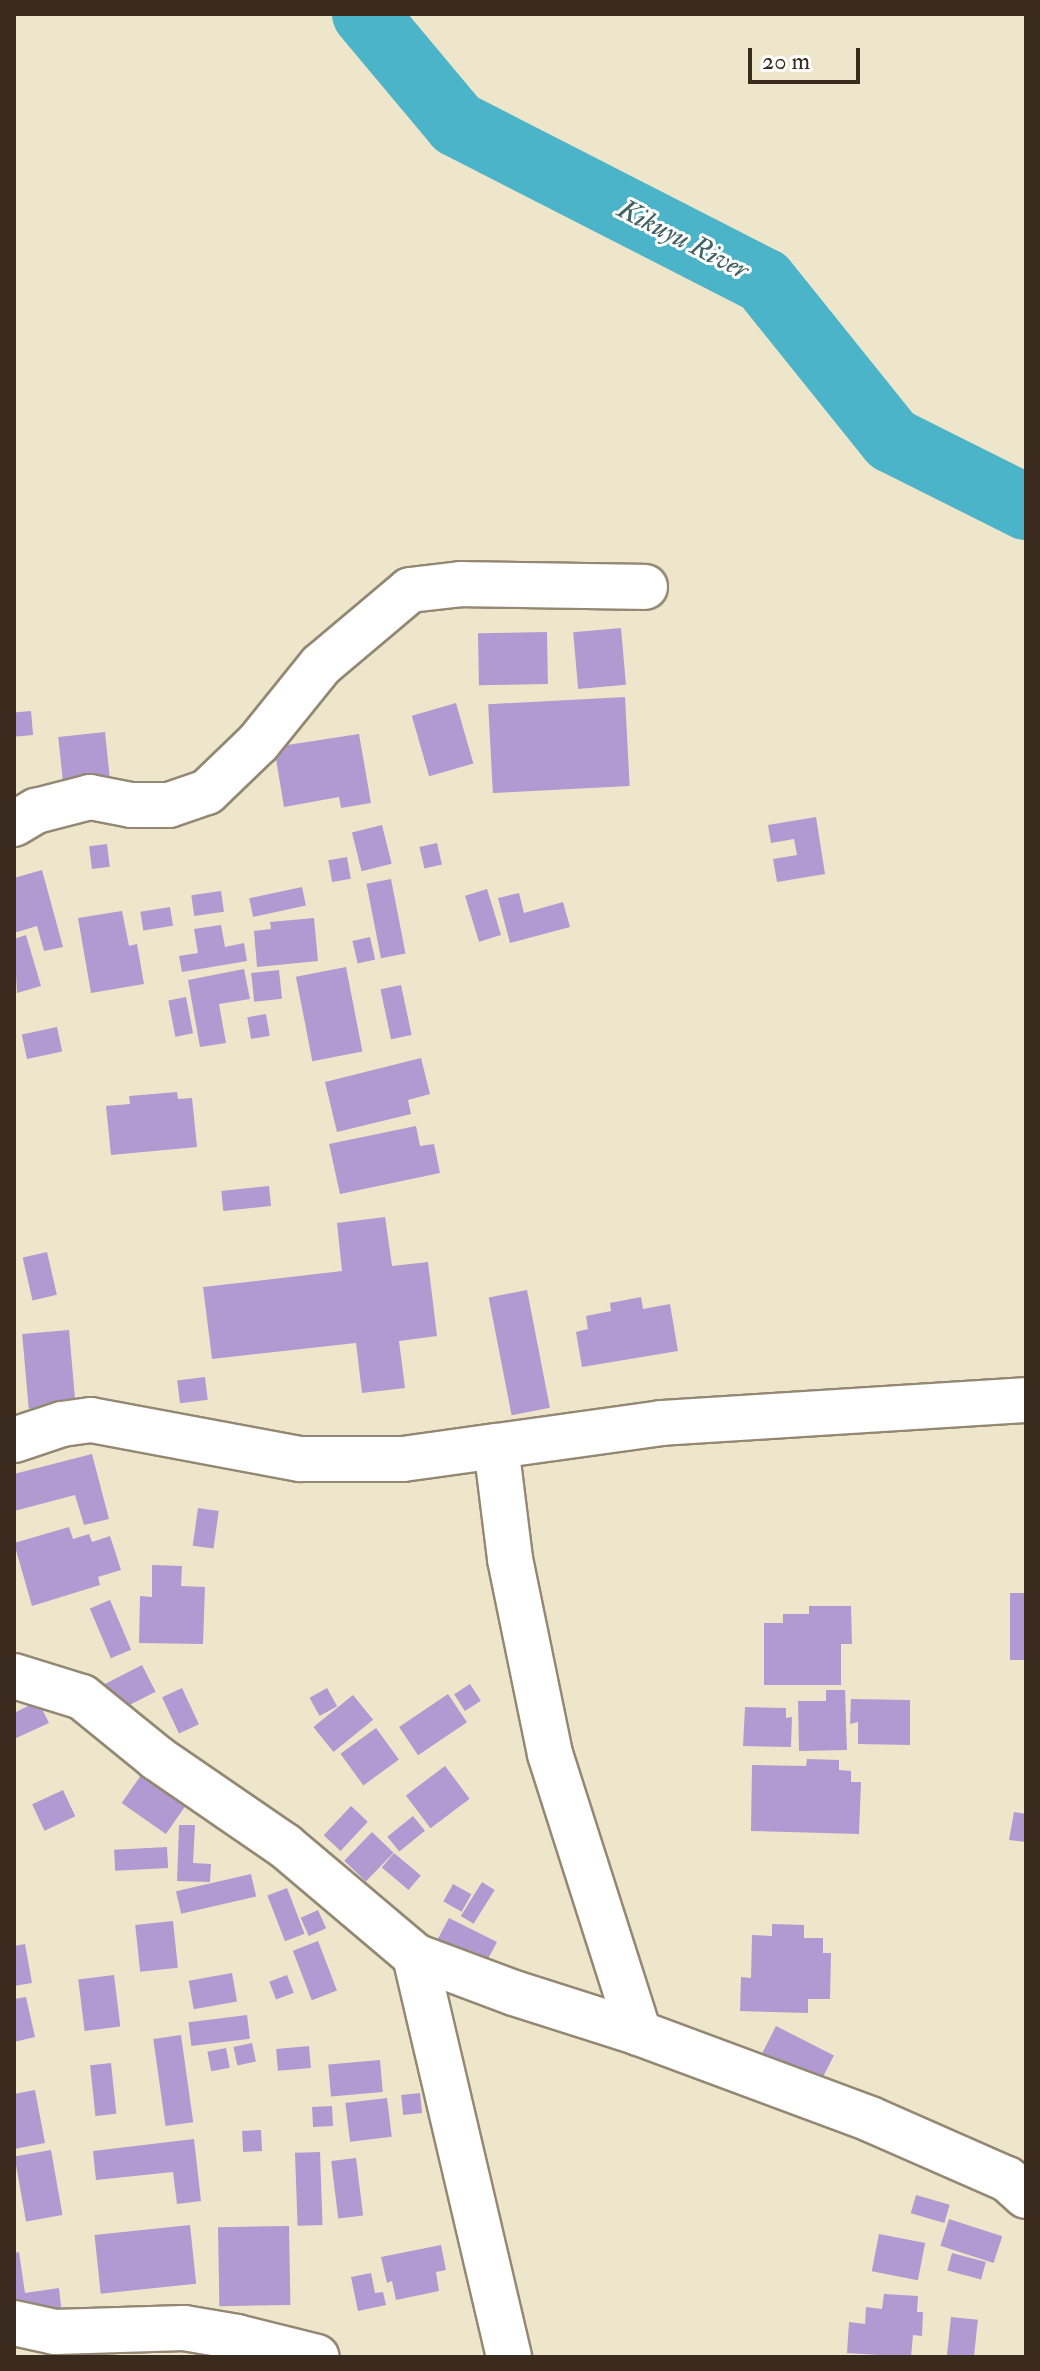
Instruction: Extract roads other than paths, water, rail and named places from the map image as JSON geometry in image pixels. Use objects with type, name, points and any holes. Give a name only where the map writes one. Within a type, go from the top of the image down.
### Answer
[{"type":"street","points":[[14,824],[36,811],[90,797],[131,805],[169,805],[207,792],[258,743],[321,665],[410,590],[461,584],[645,587]]},
{"type":"street","points":[[14,1440],[62,1424],[91,1420],[300,1459],[403,1459],[661,1423],[1026,1400]]},
{"type":"street","points":[[496,1446],[510,1559],[550,1754],[639,2033]]},
{"type":"street","points":[[14,1676],[82,1697],[157,1758],[285,1846],[415,1956],[514,1993],[639,2033],[914,2137],[1007,2179],[1026,2196]]},
{"type":"street","points":[[415,1956],[502,2356]]},
{"type":"street","points":[[14,2323],[55,2332],[184,2328],[237,2337],[317,2357]]},
{"type":"waterway","name":"Kikuyu River","points":[[365,14],[457,124],[764,281],[892,440],[1026,507]]}]
